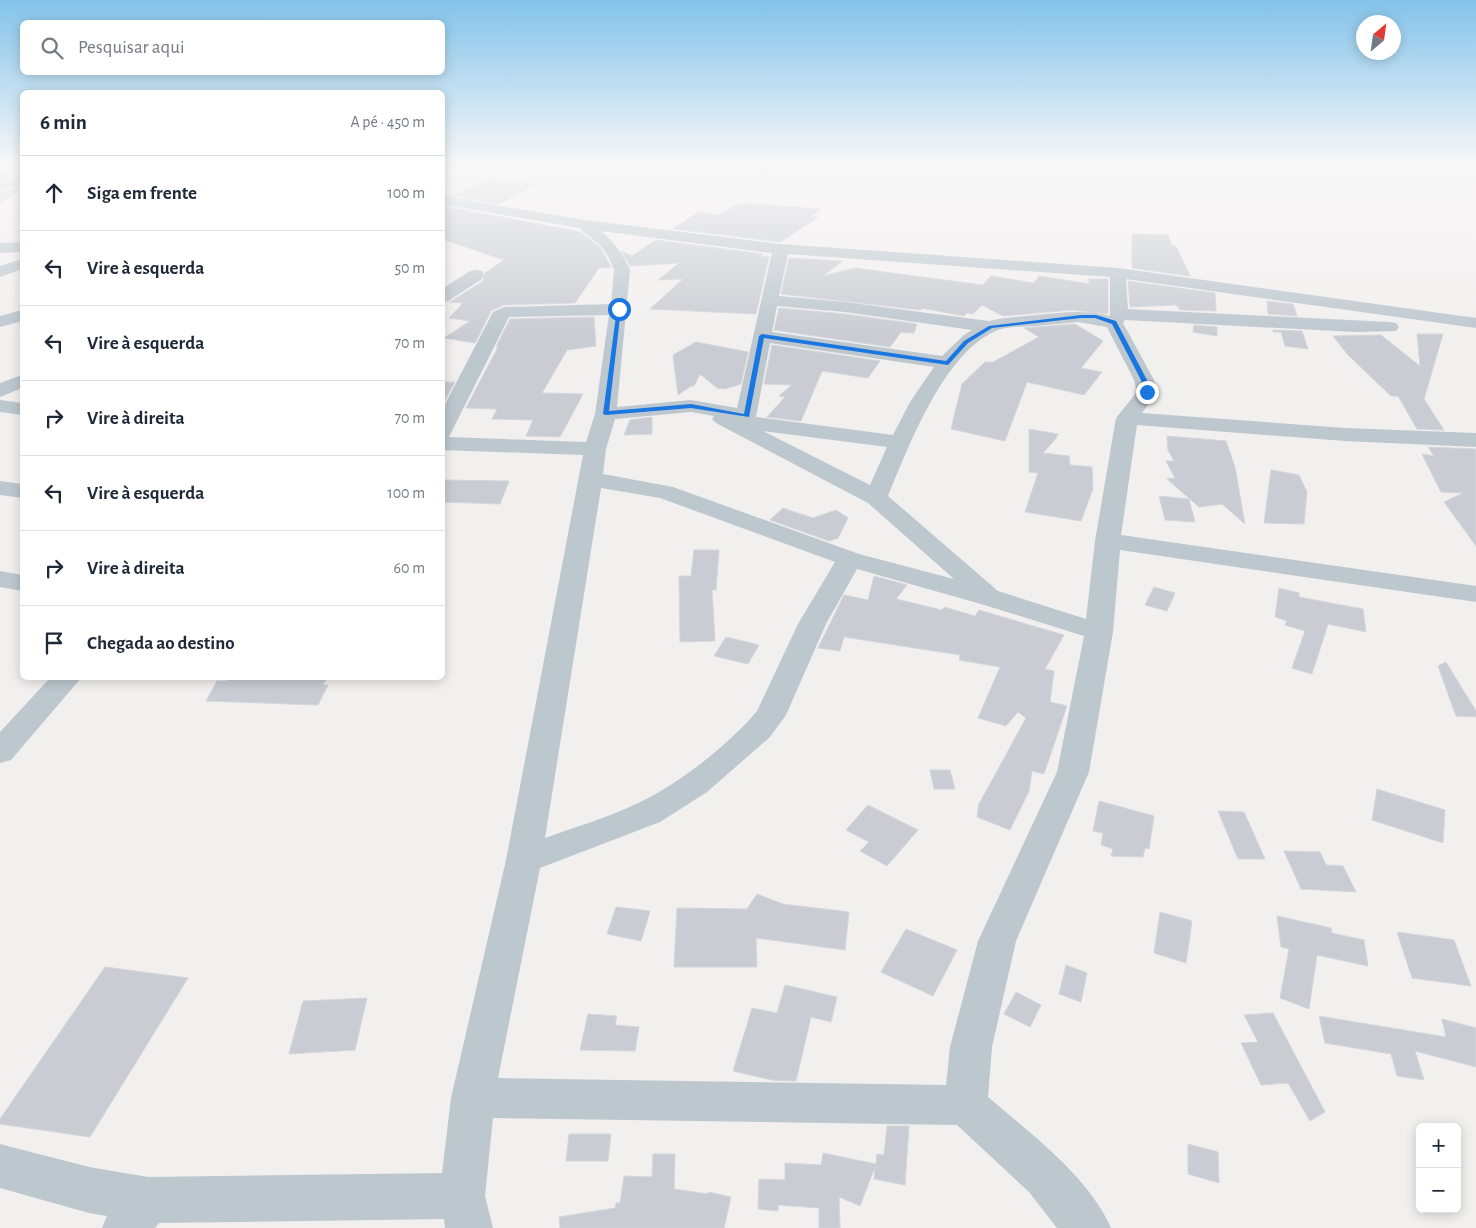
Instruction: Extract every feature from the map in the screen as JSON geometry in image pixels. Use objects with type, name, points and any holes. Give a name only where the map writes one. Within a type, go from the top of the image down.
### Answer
[{"type":"street","points":[[580,223],[840,255],[1118,273],[1476,323]]},
{"type":"street","points":[[0,1166],[89,1190],[137,1214],[466,1212],[473,1098],[524,860],[595,449],[606,414],[619,309],[622,270],[617,258],[606,243],[584,224]]},
{"type":"street","points":[[2,248],[20,236]]},
{"type":"street","points":[[2,248],[20,248]]},
{"type":"street","points":[[746,416],[781,249]]},
{"type":"street","points":[[0,272],[20,265]]},
{"type":"street","points":[[966,1105],[971,1047],[997,941],[1073,772],[1099,632],[1108,541],[1127,418],[1147,392],[1144,380],[1116,318],[1118,273]]},
{"type":"street","points":[[445,294],[476,276]]},
{"type":"street","points":[[770,300],[845,307],[991,327],[1081,316],[1116,318],[1193,316],[1315,326],[1392,327],[1403,322],[1404,314]]},
{"type":"street","points":[[445,426],[499,316],[504,312],[619,309]]},
{"type":"street","points":[[0,322],[20,316]]},
{"type":"street","points":[[876,498],[899,442],[925,395],[966,342],[991,327]]},
{"type":"street","points":[[762,336],[948,363]]},
{"type":"street","points":[[0,391],[20,383]]},
{"type":"street","points":[[0,406],[20,409]]},
{"type":"street","points":[[606,414],[691,406],[746,416]]},
{"type":"street","points":[[722,419],[746,416]]},
{"type":"street","points":[[1127,418],[1256,426],[1395,439],[1476,440]]},
{"type":"street","points":[[722,419],[899,442]]},
{"type":"street","points":[[722,419],[876,498],[990,598]]},
{"type":"street","points":[[445,443],[595,449]]},
{"type":"street","points":[[591,479],[664,492],[850,559],[990,598],[1099,632]]},
{"type":"street","points":[[0,488],[20,491]]},
{"type":"street","points":[[1108,541],[1476,594]]},
{"type":"street","points":[[524,860],[648,813],[695,784],[736,752],[759,730],[771,715],[812,624],[850,559]]},
{"type":"street","points":[[0,579],[20,583]]},
{"type":"street","points":[[0,752],[64,680]]},
{"type":"street","points":[[473,1098],[966,1105],[1045,1176],[1087,1228]]},
{"type":"building","points":[[445,223],[535,223],[581,232],[600,247],[611,267],[599,268],[575,303],[503,305],[491,311],[475,343],[445,338],[470,321],[449,318],[463,303],[450,302],[483,281],[485,273],[504,260],[445,240]]},
{"type":"building","points":[[682,223],[809,223],[781,242],[673,229]]},
{"type":"building","points":[[1132,234],[1168,235],[1172,246],[1176,246],[1190,276],[1132,268]]},
{"type":"building","points":[[656,240],[763,254],[759,256],[769,257],[756,314],[650,309],[683,279],[658,280],[679,263],[630,266],[621,251],[632,256]]},
{"type":"building","points":[[789,258],[843,261],[823,276],[855,268],[983,285],[991,276],[1034,283],[1039,276],[1090,284],[1088,279],[1108,279],[1108,314],[1072,310],[1003,316],[982,305],[973,314],[967,313],[964,316],[921,308],[921,310],[781,294]]},
{"type":"building","points":[[1128,281],[1215,293],[1216,311],[1180,310],[1176,305],[1130,307]]},
{"type":"building","points":[[1267,301],[1293,304],[1297,316],[1268,314]]},
{"type":"building","points":[[779,308],[845,314],[917,324],[914,333],[901,332],[890,347],[774,330]]},
{"type":"building","points":[[594,317],[596,346],[567,350],[542,393],[583,394],[560,437],[526,436],[533,420],[492,419],[497,409],[466,408],[498,347],[496,347],[510,319]]},
{"type":"building","points":[[1075,324],[1103,341],[1081,368],[1102,372],[1084,395],[1027,382],[1005,441],[951,429],[962,384],[985,362],[993,362],[1039,337],[1024,328]]},
{"type":"building","points":[[1194,325],[1217,327],[1217,336],[1193,332]]},
{"type":"building","points":[[1273,330],[1302,331],[1308,349],[1285,346],[1281,332],[1273,332]]},
{"type":"building","points":[[1417,334],[1443,334],[1424,399],[1444,430],[1417,429],[1398,396],[1391,396],[1348,355],[1333,336],[1381,335],[1420,366]]},
{"type":"building","points":[[696,342],[748,352],[741,384],[725,389],[717,388],[700,374],[694,386],[678,395],[673,355]]},
{"type":"building","points":[[772,345],[880,361],[868,378],[822,371],[801,421],[767,417],[785,397],[779,396],[792,385],[764,384]]},
{"type":"building","points":[[445,382],[455,382],[445,400]]},
{"type":"building","points":[[652,417],[652,434],[624,435],[630,420]]},
{"type":"building","points":[[1029,429],[1058,434],[1043,453],[1069,456],[1070,465],[1092,467],[1093,489],[1081,521],[1025,512],[1038,473],[1029,472]]},
{"type":"building","points":[[1167,436],[1226,441],[1235,467],[1245,524],[1222,504],[1199,507],[1167,479],[1175,478],[1166,461],[1174,461],[1168,450]]},
{"type":"building","points":[[1428,447],[1476,449],[1476,546],[1444,502],[1463,493],[1441,492],[1422,454],[1434,456]]},
{"type":"building","points":[[1271,470],[1299,475],[1307,492],[1304,524],[1264,523]]},
{"type":"building","points":[[445,480],[509,481],[500,504],[445,502]]},
{"type":"building","points":[[1159,496],[1189,499],[1195,522],[1165,520]]},
{"type":"building","points":[[783,508],[813,518],[836,510],[848,518],[838,538],[829,541],[770,520]]},
{"type":"building","points":[[694,550],[719,550],[716,590],[712,590],[715,641],[680,642],[679,576],[691,576]]},
{"type":"building","points":[[874,576],[907,585],[896,599],[942,610],[944,607],[975,616],[979,610],[1064,635],[1045,669],[1054,671],[1050,702],[1067,706],[1044,774],[1032,771],[1029,791],[1010,830],[977,817],[979,804],[1026,718],[1018,712],[1006,726],[978,718],[1000,667],[959,660],[960,655],[844,637],[840,651],[818,648],[844,595],[868,600]]},
{"type":"building","points":[[1154,587],[1175,593],[1167,611],[1145,605]]},
{"type":"building","points":[[1279,588],[1299,593],[1299,597],[1363,609],[1366,632],[1328,624],[1312,674],[1292,668],[1305,631],[1285,625],[1287,621],[1275,617]]},
{"type":"building","points":[[726,637],[759,645],[748,664],[714,656]]},
{"type":"building","points":[[1446,662],[1476,711],[1476,717],[1456,716],[1438,666]]},
{"type":"building","points":[[326,680],[323,685],[328,685],[318,705],[206,701],[217,681]]},
{"type":"building","points":[[930,770],[950,770],[955,789],[934,789]]},
{"type":"building","points":[[1377,789],[1445,810],[1443,843],[1372,820]]},
{"type":"building","points":[[1099,801],[1154,816],[1149,849],[1145,848],[1143,857],[1111,856],[1113,849],[1101,845],[1103,833],[1093,831]]},
{"type":"building","points":[[868,805],[918,830],[887,866],[860,851],[869,842],[846,830]]},
{"type":"building","points":[[1218,811],[1244,812],[1265,859],[1238,859]]},
{"type":"building","points":[[1284,851],[1320,852],[1326,865],[1343,866],[1356,892],[1301,889]]},
{"type":"building","points":[[757,894],[783,904],[849,912],[845,950],[756,938],[757,967],[674,967],[677,908],[747,909]]},
{"type":"building","points":[[616,907],[650,911],[641,941],[607,934]]},
{"type":"building","points":[[1160,912],[1192,921],[1186,963],[1154,953]]},
{"type":"building","points":[[1277,916],[1331,928],[1332,933],[1364,940],[1368,966],[1317,955],[1309,1009],[1280,998],[1289,949],[1281,947]]},
{"type":"building","points":[[906,929],[957,950],[933,996],[881,972]]},
{"type":"building","points":[[1397,932],[1454,940],[1471,986],[1412,978]]},
{"type":"building","points":[[1066,965],[1087,973],[1081,1002],[1059,994]]},
{"type":"building","points":[[105,967],[188,978],[90,1137],[0,1124],[0,1119]]},
{"type":"building","points":[[785,985],[837,997],[831,1022],[811,1017],[796,1081],[772,1080],[733,1071],[752,1008],[777,1013]]},
{"type":"building","points":[[1016,992],[1041,1005],[1030,1027],[1004,1014]]},
{"type":"building","points":[[367,998],[355,1050],[289,1054],[303,1001]]},
{"type":"building","points":[[1273,1013],[1325,1112],[1310,1121],[1288,1083],[1261,1085],[1241,1043],[1258,1042],[1244,1015]]},
{"type":"building","points":[[588,1014],[617,1016],[615,1025],[639,1027],[635,1051],[580,1050]]},
{"type":"building","points":[[1319,1016],[1446,1037],[1442,1019],[1476,1028],[1476,1067],[1415,1051],[1424,1080],[1397,1076],[1391,1054],[1325,1043]]},
{"type":"building","points":[[887,1126],[909,1126],[905,1185],[874,1179],[875,1167],[860,1206],[839,1197],[840,1228],[819,1228],[819,1208],[778,1205],[778,1211],[758,1209],[759,1179],[785,1180],[785,1163],[821,1165],[823,1153],[876,1164],[877,1154],[884,1155]]},
{"type":"building","points":[[569,1134],[611,1134],[608,1161],[566,1161]]},
{"type":"building","points":[[1188,1144],[1218,1152],[1219,1183],[1188,1174]]},
{"type":"building","points":[[653,1154],[675,1154],[674,1189],[708,1194],[708,1192],[731,1197],[724,1228],[560,1228],[559,1217],[615,1208],[616,1203],[620,1203],[624,1176],[652,1177]]},
{"type":"route","points":[[619,309],[606,414],[691,406],[746,416],[762,336],[948,363],[966,342],[991,327],[1081,316],[1096,316],[1114,323],[1144,380],[1147,392]]}]
